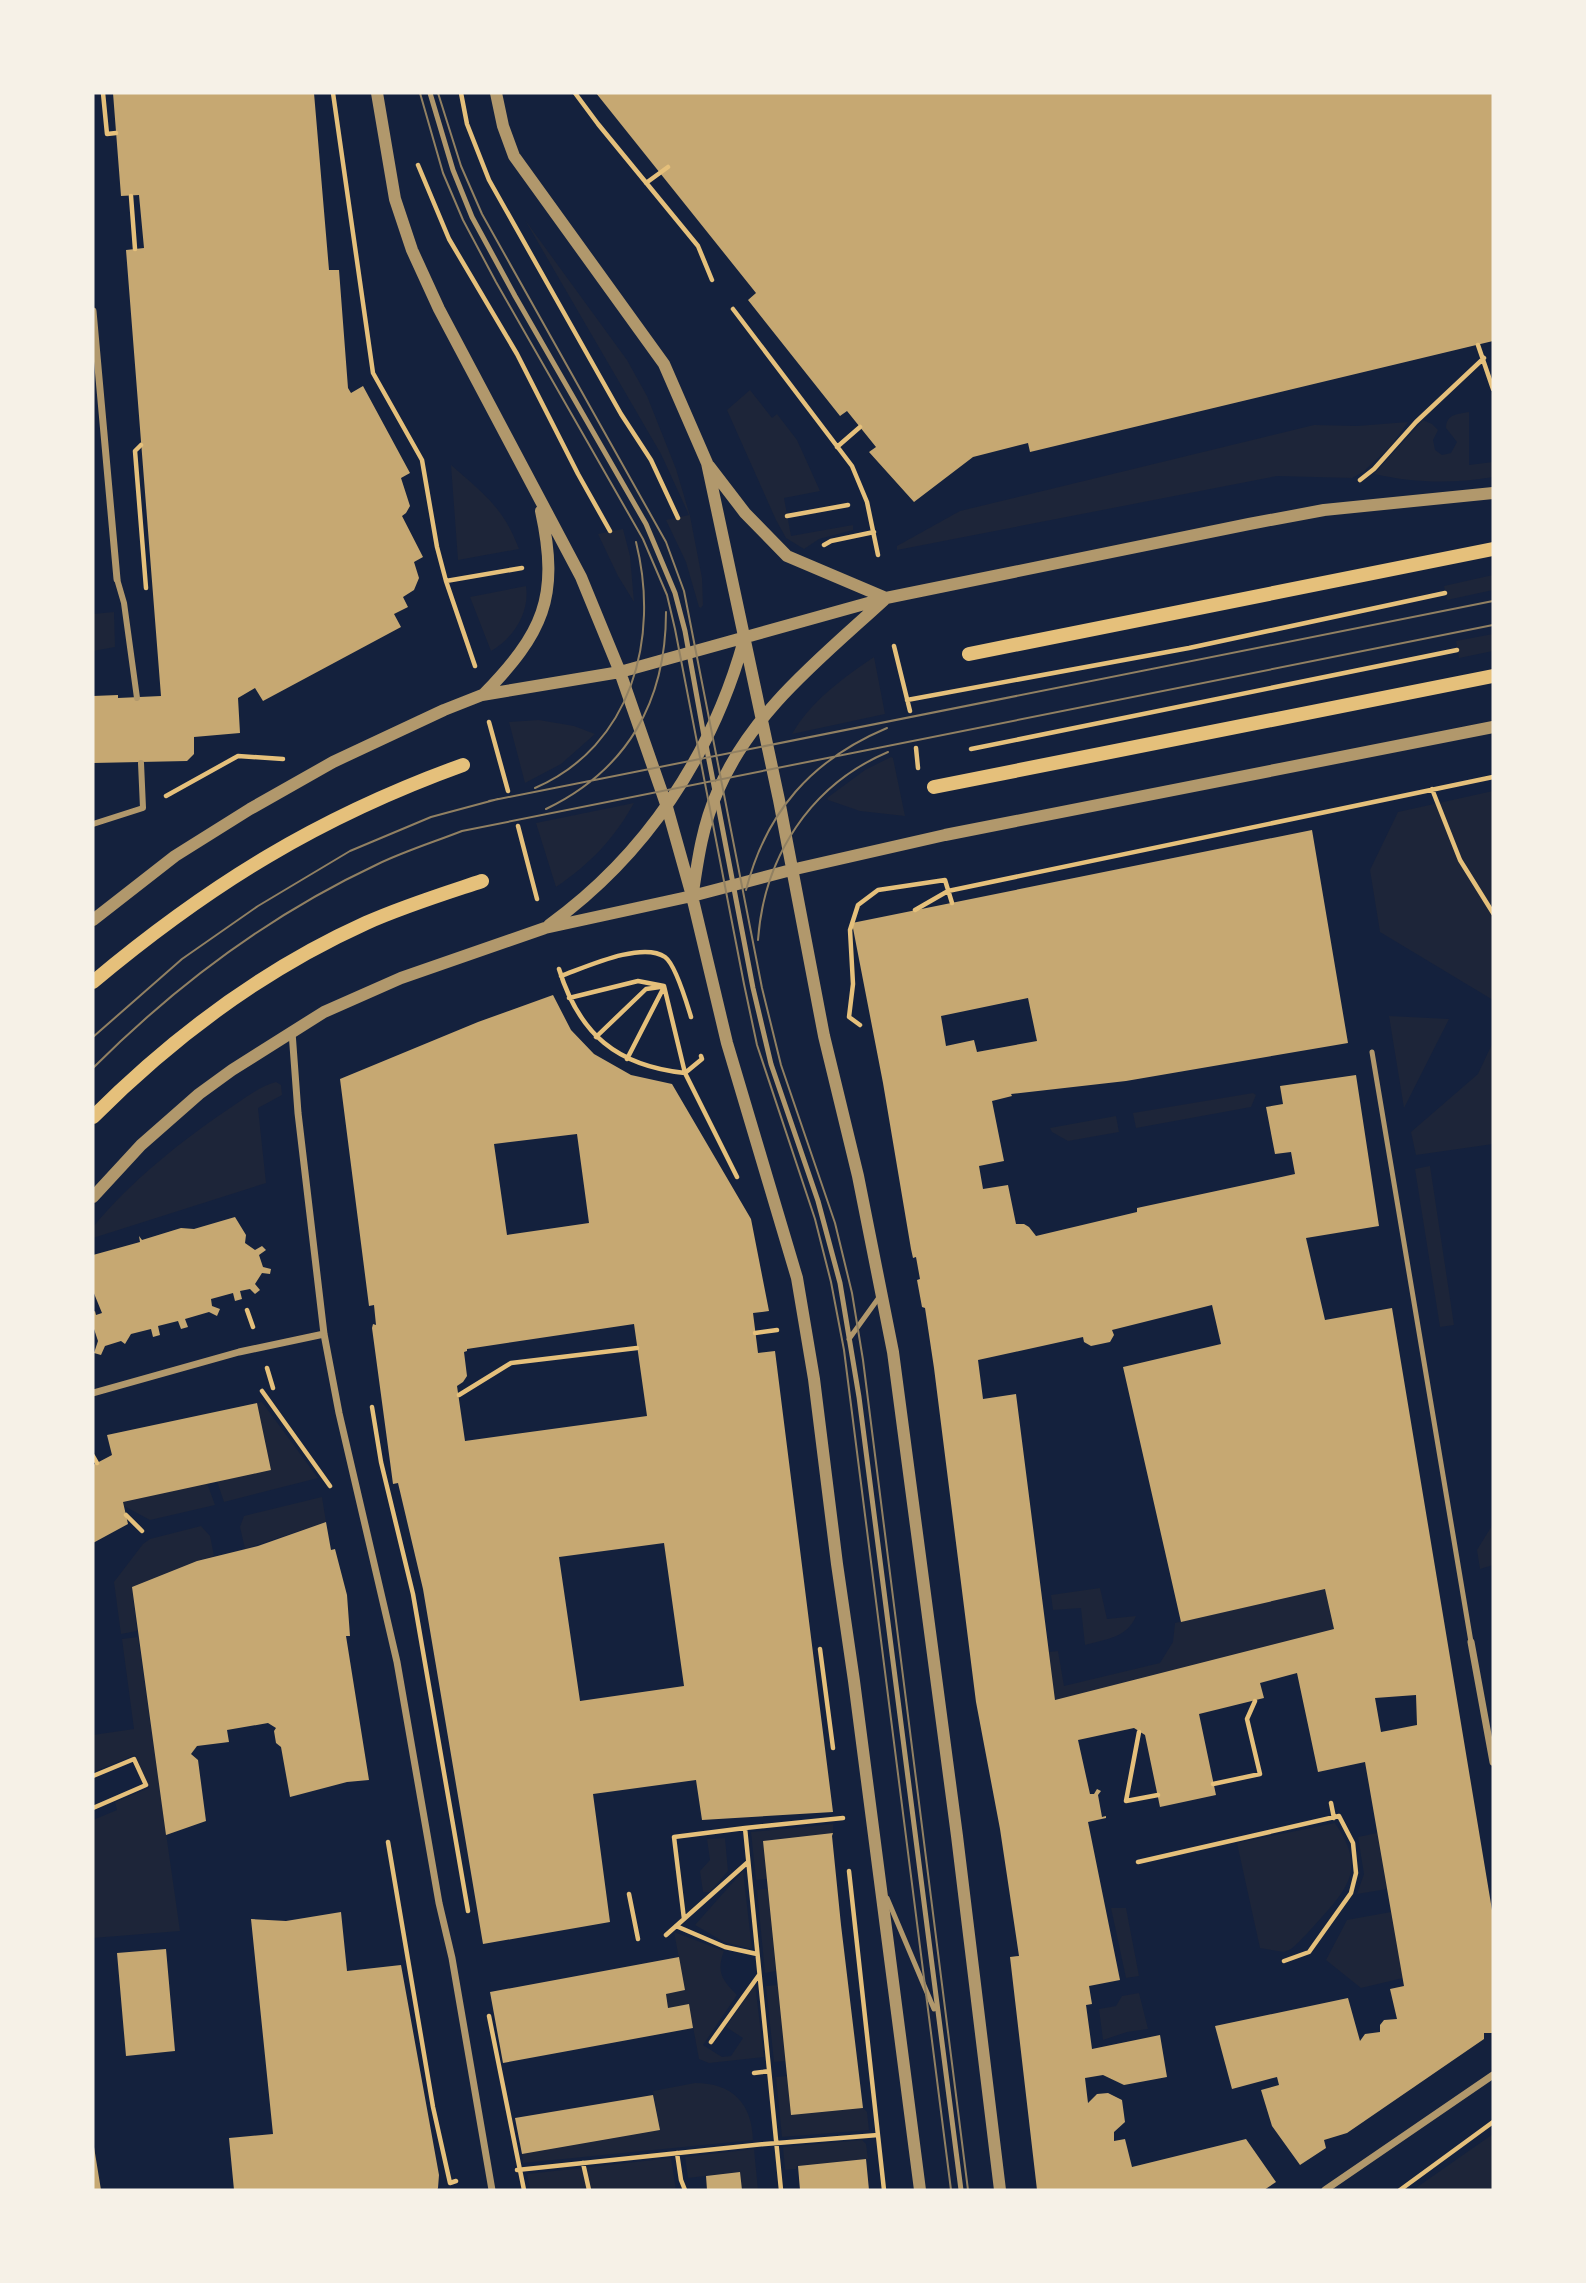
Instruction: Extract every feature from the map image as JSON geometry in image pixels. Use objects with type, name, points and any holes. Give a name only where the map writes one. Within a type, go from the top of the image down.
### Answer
[{"type":"main road","points":[[969,654],[1493,549]]},
{"type":"main road","points":[[934,787],[1493,676]]},
{"type":"main road","points":[[93,982],[168,921],[254,863],[375,799],[463,765]]},
{"type":"main road","points":[[93,1117],[169,1047],[263,979],[366,923],[482,881]]},
{"type":"street","points":[[377,93],[395,199],[412,250],[439,309],[581,577],[620,672],[667,807],[692,895],[727,1043],[797,1278],[814,1379],[920,2190]]},
{"type":"street","points":[[496,93],[503,126],[514,156],[664,364],[707,463],[779,800],[824,1036],[858,1176],[893,1352],[957,1836],[1000,2190]]},
{"type":"street","points":[[93,311],[117,579],[124,603],[137,698]]},
{"type":"street","points":[[707,463],[745,513],[787,555],[886,598]]},
{"type":"street","points":[[482,695],[515,662],[536,628],[545,602],[549,547],[537,492]]},
{"type":"street","points":[[93,920],[175,856],[250,809],[332,762],[482,695],[620,672],[886,598],[1324,510],[1493,493]]},
{"type":"street","points":[[692,895],[699,847],[716,795],[729,767],[779,697],[886,598]]},
{"type":"street","points":[[545,928],[607,877],[647,834],[667,807],[705,742],[726,696],[745,636]]},
{"type":"street","points":[[93,1197],[141,1145],[199,1094],[324,1012],[401,978],[545,928],[945,835],[1493,727]]},
{"type":"street","points":[[93,824],[143,808],[141,763]]},
{"type":"street","points":[[292,1032],[300,1138],[324,1334],[339,1413],[397,1662],[492,2190]]},
{"type":"street","points":[[93,1393],[239,1352],[324,1334]]},
{"type":"street","points":[[1471,1642],[1493,1762]]},
{"type":"street","points":[[1325,2190],[1493,2075]]},
{"type":"lane","points":[[430,93],[453,170],[472,217],[646,524],[675,593],[732,885],[771,1064],[818,1201],[840,1283],[859,1397],[961,2190]]},
{"type":"lane","points":[[1372,1052],[1471,1642]]},
{"type":"lane","points":[[849,1339],[881,1294]]},
{"type":"lane","points":[[880,1881],[938,2018]]},
{"type":"path","points":[[103,93],[107,134],[116,133]]},
{"type":"path","points":[[333,93],[373,373],[422,460],[437,547],[475,668]]},
{"type":"path","points":[[461,93],[467,124],[489,180],[621,414],[651,460],[678,518]]},
{"type":"path","points":[[575,93],[698,246],[712,280]]},
{"type":"path","points":[[646,183],[668,167]]},
{"type":"path","points":[[131,196],[135,249]]},
{"type":"path","points":[[733,309],[852,466],[867,502],[878,555]]},
{"type":"path","points":[[1478,345],[1493,389]]},
{"type":"path","points":[[1324,510],[1374,469],[1416,422],[1484,358]]},
{"type":"path","points":[[837,447],[860,426]]},
{"type":"path","points":[[124,603],[146,600],[135,451],[141,445]]},
{"type":"path","points":[[578,474],[611,531]]},
{"type":"path","points":[[787,516],[848,506]]},
{"type":"path","points":[[831,541],[874,532]]},
{"type":"path","points":[[446,581],[523,568]]},
{"type":"path","points":[[908,700],[1176,650],[1445,593]]},
{"type":"path","points":[[894,646],[909,711]]},
{"type":"path","points":[[984,746],[1457,649]]},
{"type":"path","points":[[489,722],[508,791]]},
{"type":"path","points":[[143,808],[238,756]]},
{"type":"path","points":[[915,910],[948,891],[1493,777]]},
{"type":"path","points":[[1432,789],[1460,860],[1493,913]]},
{"type":"path","points":[[517,825],[537,899]]},
{"type":"path","points":[[860,1026],[849,1017],[853,984],[850,930],[858,905],[878,890],[944,880],[952,903]]},
{"type":"path","points":[[561,976],[626,954],[652,951],[668,959],[687,1001],[693,1024]]},
{"type":"path","points":[[559,969],[569,998],[582,1021],[596,1037],[627,1059],[660,1071],[685,1073],[702,1059],[699,1048]]},
{"type":"path","points":[[569,998],[638,981],[664,986]]},
{"type":"path","points":[[596,1037],[646,989],[664,986]]},
{"type":"path","points":[[627,1059],[664,986]]},
{"type":"path","points":[[664,986],[685,1073],[738,1179]]},
{"type":"path","points":[[247,1310],[254,1328]]},
{"type":"path","points":[[755,1333],[777,1330]]},
{"type":"path","points":[[459,1395],[511,1363],[636,1348]]},
{"type":"path","points":[[264,1360],[273,1388]]},
{"type":"path","points":[[262,1391],[330,1486]]},
{"type":"path","points":[[372,1407],[381,1462],[413,1594],[468,1912]]},
{"type":"path","points":[[93,1456],[97,1463]]},
{"type":"path","points":[[126,1515],[142,1531]]},
{"type":"path","points":[[1213,1784],[1260,1774],[1247,1718],[1255,1701]]},
{"type":"path","points":[[1139,1732],[1126,1801],[1158,1795]]},
{"type":"path","points":[[93,1776],[134,1759],[146,1785],[93,1808]]},
{"type":"path","points":[[1331,1803],[1334,1818]]},
{"type":"path","points":[[1138,1862],[1339,1816],[1353,1843],[1356,1874],[1351,1893],[1309,1952],[1284,1961]]},
{"type":"path","points":[[684,1919],[674,1837],[843,1818]]},
{"type":"path","points":[[745,1828],[781,2190]]},
{"type":"path","points":[[388,1842],[433,2107],[453,2182],[450,2190]]},
{"type":"path","points":[[848,1860],[884,2190]]},
{"type":"path","points":[[666,1935],[748,1861]]},
{"type":"path","points":[[629,1894],[638,1939]]},
{"type":"path","points":[[676,1926],[725,1947],[758,1954]]},
{"type":"path","points":[[711,2042],[760,1974]]},
{"type":"path","points":[[486,2003],[524,2190]]},
{"type":"path","points":[[754,2073],[769,2071]]},
{"type":"path","points":[[1400,2190],[1493,2122]]},
{"type":"path","points":[[518,2170],[878,2135]]},
{"type":"path","points":[[677,2153],[685,2190]]},
{"type":"path","points":[[583,2163],[589,2190]]},
{"type":"shaded area","points":[[525,220],[627,360],[647,396],[676,469],[690,516],[702,578],[701,608],[686,562],[666,520],[689,515],[661,454]]},
{"type":"shaded area","points":[[750,390],[772,418],[777,414],[797,440],[820,491],[784,498],[791,536],[853,525],[853,530],[819,539],[804,549],[786,538],[727,410]]},
{"type":"shaded area","points":[[1469,412],[1469,465],[1493,462],[1493,477],[1434,481],[1374,474],[1423,420],[1438,430],[1433,440],[1435,450],[1442,455],[1451,453],[1457,442],[1446,428],[1448,420]]},
{"type":"shaded area","points":[[1408,422],[1390,447],[1363,472],[1352,478],[1277,476],[897,550],[897,546],[960,511],[1314,425],[1357,426]]},
{"type":"shaded area","points":[[451,465],[483,493],[499,512],[519,549],[458,560]]},
{"type":"shaded area","points":[[623,529],[630,556],[634,602],[598,534]]},
{"type":"shaded area","points":[[1493,575],[1493,590],[1447,600],[1444,586]]},
{"type":"shaded area","points":[[526,586],[527,596],[519,623],[507,639],[491,651],[470,597]]},
{"type":"shaded area","points":[[114,612],[115,647],[93,651],[93,614]]},
{"type":"shaded area","points":[[1493,634],[1493,651],[1459,658],[1456,641]]},
{"type":"shaded area","points":[[874,657],[885,714],[792,734],[818,701]]},
{"type":"shaded area","points":[[539,720],[574,726],[595,734],[561,764],[525,783],[509,722]]},
{"type":"shaded area","points":[[891,757],[905,816],[860,811],[828,800],[827,798],[865,770]]},
{"type":"shaded area","points":[[1493,791],[1493,1000],[1380,932],[1370,870],[1398,812]]},
{"type":"shaded area","points":[[634,803],[600,850],[556,887],[536,823]]},
{"type":"shaded area","points":[[1389,1016],[1449,1019],[1404,1108]]},
{"type":"shaded area","points":[[1493,1042],[1493,1144],[1416,1155],[1411,1132],[1478,1074]]},
{"type":"shaded area","points":[[276,1082],[281,1085],[282,1095],[258,1108],[266,1183],[93,1238],[93,1227],[124,1193],[158,1162],[243,1099]]},
{"type":"shaded area","points":[[1253,1093],[1256,1095],[1251,1107],[1136,1128],[1133,1113]]},
{"type":"shaded area","points":[[1116,1116],[1119,1132],[1068,1141],[1050,1128]]},
{"type":"shaded area","points":[[1430,1166],[1454,1325],[1440,1327],[1415,1169]]},
{"type":"shaded area","points":[[262,1402],[318,1478],[224,1502],[217,1481],[271,1470],[257,1403]]},
{"type":"shaded area","points":[[207,1483],[215,1505],[150,1520],[124,1506],[123,1502]]},
{"type":"shaded area","points":[[322,1497],[326,1522],[245,1549],[240,1527],[244,1516]]},
{"type":"shaded area","points":[[1493,1524],[1493,1565],[1480,1569],[1477,1550]]},
{"type":"shaded area","points":[[201,1526],[210,1536],[214,1556],[132,1587],[137,1631],[121,1634],[114,1582],[143,1544],[150,1539]]},
{"type":"shaded area","points":[[1100,1588],[1107,1619],[1136,1616],[1121,1633],[1085,1645],[1081,1608],[1053,1610],[1051,1595]]},
{"type":"shaded area","points":[[1325,1589],[1334,1629],[1055,1700],[1049,1652],[1058,1651],[1064,1686],[1160,1663],[1173,1642],[1175,1623]]},
{"type":"shaded area","points":[[138,1637],[180,1931],[93,1938],[93,1820],[117,1810],[115,1802],[149,1788],[135,1755],[93,1772],[93,1735],[134,1729],[122,1639]]},
{"type":"shaded area","points":[[1335,1823],[1344,1837],[1351,1862],[1347,1884],[1341,1895],[1291,1949],[1284,1952],[1260,1948],[1237,1843]]},
{"type":"shaded area","points":[[833,1824],[833,1833],[763,1841],[767,1879],[756,1880],[751,1832]]},
{"type":"shaded area","points":[[1377,1833],[1387,1889],[1357,1894],[1364,1874],[1358,1837]]},
{"type":"shaded area","points":[[725,1838],[728,1871],[710,1892],[703,1892],[700,1871],[710,1860],[707,1839]]},
{"type":"shaded area","points":[[743,1871],[752,1949],[724,1942],[695,1925]]},
{"type":"shaded area","points":[[768,1889],[776,1971],[765,1973],[757,1890]]},
{"type":"shaded area","points":[[1111,1908],[1126,1908],[1139,1976],[1126,1978]]},
{"type":"shaded area","points":[[1391,1912],[1403,1978],[1361,1988],[1326,1960],[1347,1920]]},
{"type":"shaded area","points":[[674,1932],[724,1951],[722,1975],[737,1995],[703,2045],[722,2057],[731,2056],[743,2038],[726,2027],[755,1984],[764,2057],[709,2063],[699,2059],[689,2005],[668,2008],[666,1994],[685,1990]]},
{"type":"shaded area","points":[[778,1985],[785,2061],[774,2062],[766,1986]]},
{"type":"shaded area","points":[[1139,1993],[1148,2029],[1103,2040],[1099,2009],[1116,2006],[1122,1996]]},
{"type":"shaded area","points":[[787,2076],[791,2115],[863,2108],[867,2112],[869,2130],[782,2137],[776,2077]]},
{"type":"shaded area","points":[[695,2083],[720,2087],[737,2098],[749,2115],[753,2140],[523,2163],[522,2154],[660,2130],[653,2091]]},
{"type":"shaded area","points":[[1493,2134],[1493,2190],[1413,2190]]},
{"type":"shaded area","points":[[862,2140],[866,2144],[868,2159],[797,2166],[796,2169],[785,2170],[783,2147]]},
{"type":"shaded area","points":[[754,2149],[758,2190],[742,2190],[739,2172],[688,2178],[685,2157]]},
{"type":"shaded area","points":[[671,2158],[676,2190],[530,2190],[527,2174]]},
{"type":"building","points":[[113,93],[314,93],[329,270],[339,270],[348,388],[351,393],[363,386],[410,473],[401,478],[410,506],[402,516],[423,557],[414,562],[419,578],[414,590],[403,597],[408,607],[394,614],[401,627],[263,701],[255,688],[238,698],[240,733],[194,737],[194,754],[187,761],[93,763],[93,696],[161,696],[126,250],[144,248],[139,195],[121,196]]},
{"type":"building","points":[[596,93],[1493,93],[1493,341],[1030,452],[1028,443],[973,457],[914,502],[869,452],[876,447],[847,411],[840,416],[748,300],[756,293]]},
{"type":"building","points":[[1312,830],[1348,1043],[1126,1081],[1011,1094],[1012,1096],[992,1101],[1004,1161],[979,1166],[983,1189],[1008,1185],[1016,1224],[1029,1227],[1036,1236],[1137,1212],[1137,1208],[1295,1174],[1291,1152],[1275,1154],[1266,1107],[1283,1104],[1280,1086],[1356,1075],[1379,1226],[1306,1238],[1325,1320],[1392,1308],[1493,1916],[1493,2033],[1484,2033],[1484,2039],[1347,2133],[1324,2140],[1326,2148],[1300,2165],[1272,2126],[1261,2090],[1279,2085],[1277,2077],[1232,2089],[1215,2026],[1348,1998],[1360,2041],[1365,2034],[1380,2032],[1380,2025],[1384,2020],[1397,2019],[1390,1989],[1404,1986],[1365,1762],[1318,1772],[1297,1673],[1260,1683],[1264,1698],[1199,1714],[1216,1795],[1160,1807],[1145,1735],[1134,1728],[1078,1740],[1090,1794],[1094,1794],[1097,1789],[1101,1791],[1098,1795],[1102,1817],[1106,1816],[1088,1822],[1120,1980],[1089,1986],[1092,2004],[1086,2005],[1092,2049],[1160,2035],[1167,2077],[1124,2085],[1103,2075],[1085,2078],[1088,2103],[1097,2094],[1108,2093],[1122,2100],[1125,2122],[1114,2132],[1114,2141],[1125,2139],[1132,2167],[1246,2139],[1276,2182],[1264,2190],[1037,2190],[1010,1957],[1019,1956],[1000,1829],[976,1702],[934,1368],[925,1308],[922,1307],[917,1280],[920,1279],[916,1257],[913,1258],[911,1249],[852,923]],"holes":[[[1028,998],[1037,1041],[977,1052],[974,1040],[946,1046],[941,1016]],[[1212,1305],[1221,1344],[1123,1367],[1181,1622],[1325,1589],[1334,1629],[1055,1700],[1016,1394],[983,1399],[978,1360],[1083,1337],[1084,1342],[1091,1346],[1110,1342],[1114,1335],[1112,1330]],[[1416,1695],[1417,1725],[1381,1732],[1375,1698]]]},
{"type":"building","points":[[553,995],[571,1030],[594,1054],[631,1075],[672,1084],[751,1219],[769,1311],[753,1313],[758,1353],[775,1351],[833,1812],[702,1820],[696,1780],[593,1794],[610,1922],[483,1944],[423,1589],[398,1483],[393,1484],[372,1328],[373,1324],[376,1325],[374,1305],[369,1306],[340,1079],[478,1022]],"holes":[[[577,1134],[589,1223],[507,1235],[494,1144]],[[634,1324],[647,1416],[465,1441],[457,1386],[467,1376],[464,1352],[467,1349]],[[664,1543],[684,1686],[580,1701],[559,1557]]]},
{"type":"building","points":[[235,1217],[246,1235],[245,1243],[255,1250],[262,1246],[266,1250],[259,1255],[263,1267],[271,1269],[270,1274],[262,1273],[255,1284],[260,1290],[255,1294],[250,1289],[240,1291],[242,1299],[235,1301],[233,1293],[211,1299],[212,1306],[220,1309],[217,1316],[209,1312],[185,1319],[188,1327],[181,1329],[178,1321],[158,1326],[160,1335],[153,1337],[151,1329],[131,1334],[125,1344],[121,1341],[105,1346],[101,1355],[94,1353],[98,1341],[93,1326],[93,1312],[95,1311],[96,1315],[102,1313],[93,1291],[93,1255],[140,1242],[139,1236],[142,1240],[181,1228],[194,1229]]},
{"type":"building","points":[[257,1403],[271,1470],[123,1502],[128,1524],[93,1543],[93,1465],[112,1455],[107,1435]]},
{"type":"building","points":[[326,1522],[331,1550],[335,1549],[347,1595],[350,1636],[346,1636],[369,1780],[347,1782],[290,1797],[281,1747],[276,1743],[276,1728],[268,1723],[227,1730],[229,1742],[197,1746],[191,1754],[198,1760],[206,1821],[166,1835],[132,1587],[197,1561],[258,1546]]},
{"type":"building","points":[[833,1833],[863,2108],[791,2115],[763,1841]]},
{"type":"building","points":[[341,1912],[347,1971],[401,1965],[439,2175],[438,2188],[234,2190],[229,2138],[273,2134],[251,1919],[286,1921]]},
{"type":"building","points":[[166,1949],[175,2051],[126,2056],[117,1953]]},
{"type":"building","points":[[679,1957],[685,1990],[666,1994],[668,2008],[689,2004],[693,2028],[503,2063],[490,1992]]},
{"type":"building","points":[[653,2095],[660,2130],[522,2154],[515,2118]]},
{"type":"building","points":[[94,2147],[101,2190],[93,2190]]},
{"type":"building","points":[[866,2159],[869,2190],[800,2190],[798,2166]]},
{"type":"building","points":[[740,2172],[742,2190],[707,2190],[706,2176]]},
{"type":"tram line","points":[[420,93],[443,173],[463,220],[643,539],[667,595],[757,1045],[815,1219],[844,1350],[951,2190]]},
{"type":"tram line","points":[[438,93],[461,166],[482,214],[666,542],[684,591],[762,988],[781,1065],[835,1223],[852,1293],[863,1360],[968,2190]]},
{"type":"tram line","points":[[535,788],[568,769],[595,745],[616,717],[631,685],[640,651],[644,615],[643,578],[636,542]]},
{"type":"tram line","points":[[489,801],[1493,601]]},
{"type":"tram line","points":[[546,809],[599,774],[620,753],[636,730],[659,675],[666,612]]},
{"type":"tram line","points":[[93,1068],[191,980],[262,929],[338,884],[378,864],[462,831],[1493,625]]},
{"type":"tram line","points":[[746,890],[766,836],[795,792],[836,756],[887,728]]},
{"type":"tram line","points":[[758,940],[762,909],[770,880],[796,827],[814,804],[836,784],[860,766],[888,752]]},
{"type":"tram line","points":[[93,1037],[182,959],[258,906],[350,851],[431,817],[498,799]]}]
